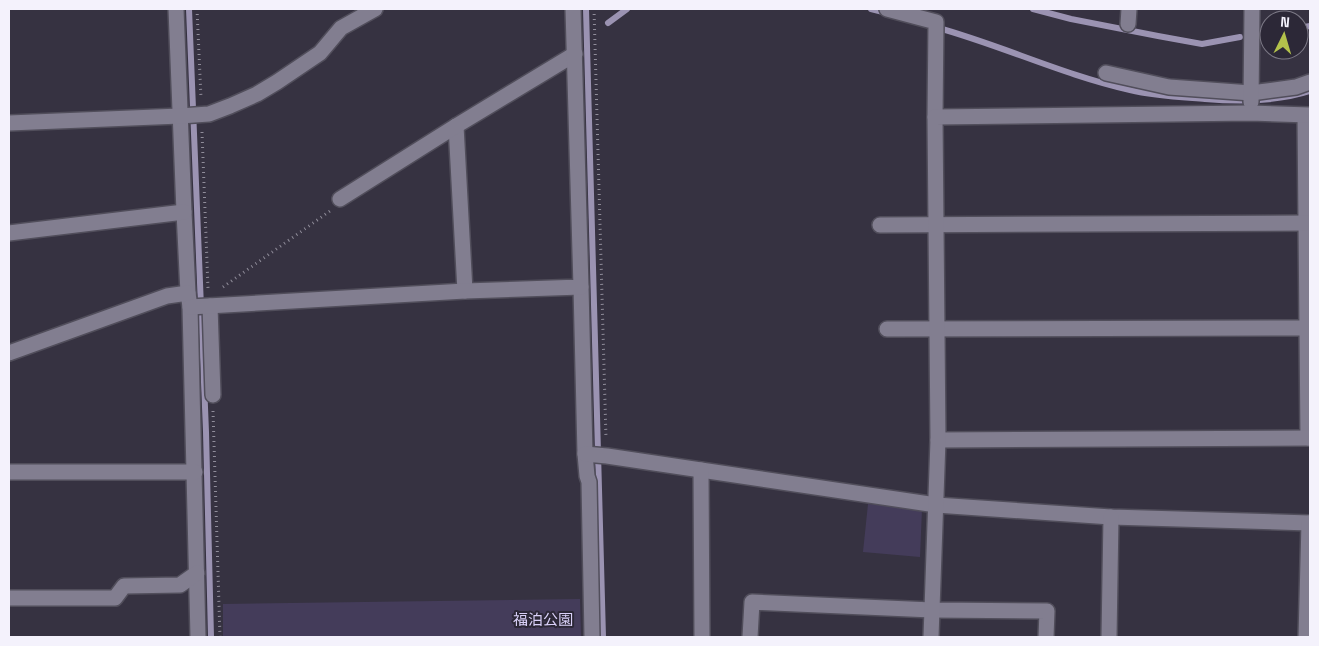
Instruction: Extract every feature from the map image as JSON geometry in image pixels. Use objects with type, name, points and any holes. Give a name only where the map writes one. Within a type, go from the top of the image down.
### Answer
[{"type":"street","points":[[176,9],[192,115],[184,212],[213,395]]},
{"type":"street","points":[[9,123],[209,114],[257,94],[277,82],[320,53],[342,28],[375,9]]},
{"type":"street","points":[[573,9],[580,287],[597,455],[586,476],[589,482],[592,637]]},
{"type":"street","points":[[887,9],[936,22],[938,440],[931,637]]},
{"type":"street","points":[[1128,24],[1129,9]]},
{"type":"street","points":[[1251,102],[1252,9]]},
{"type":"street","points":[[340,199],[575,54]]},
{"type":"street","points":[[938,440],[1309,438],[1307,115],[1106,73]]},
{"type":"street","points":[[935,116],[1251,102],[1310,82]]},
{"type":"street","points":[[456,126],[465,291]]},
{"type":"street","points":[[9,233],[184,212]]},
{"type":"street","points":[[880,225],[1308,222]]},
{"type":"street","points":[[9,353],[168,296],[198,304],[580,287]]},
{"type":"street","points":[[198,304],[195,472],[198,637]]},
{"type":"street","points":[[887,329],[1309,328]]},
{"type":"street","points":[[597,455],[936,505],[1111,517],[1310,523],[1306,637]]},
{"type":"street","points":[[700,470],[702,637]]},
{"type":"street","points":[[9,472],[195,472]]},
{"type":"street","points":[[1109,637],[1111,517]]},
{"type":"street","points":[[9,598],[115,598],[124,586],[180,585],[197,573]]},
{"type":"street","points":[[750,637],[752,602],[932,610],[1047,611],[1046,637]]},
{"type":"path","points":[[197,9],[192,115],[208,288],[220,290],[332,209],[340,199]]},
{"type":"path","points":[[594,9],[597,455]]},
{"type":"path","points":[[198,304],[212,288]]},
{"type":"path","points":[[213,395],[220,637]]},
{"type":"green space","points":[[868,504],[922,509],[920,557],[863,552]]},
{"type":"green space","name":"福泊公園","points":[[580,599],[581,637],[223,637],[223,604]]},
{"type":"waterway","points":[[189,9],[206,432],[211,637]]},
{"type":"waterway","points":[[586,9],[603,637]]},
{"type":"waterway","points":[[608,23],[627,9]]},
{"type":"waterway","points":[[871,9],[887,13]]},
{"type":"waterway","points":[[1033,9],[1071,19],[1202,44],[1240,37]]},
{"type":"waterway","points":[[935,27],[1105,84],[1149,94],[1245,101],[1271,99],[1310,91]]}]
